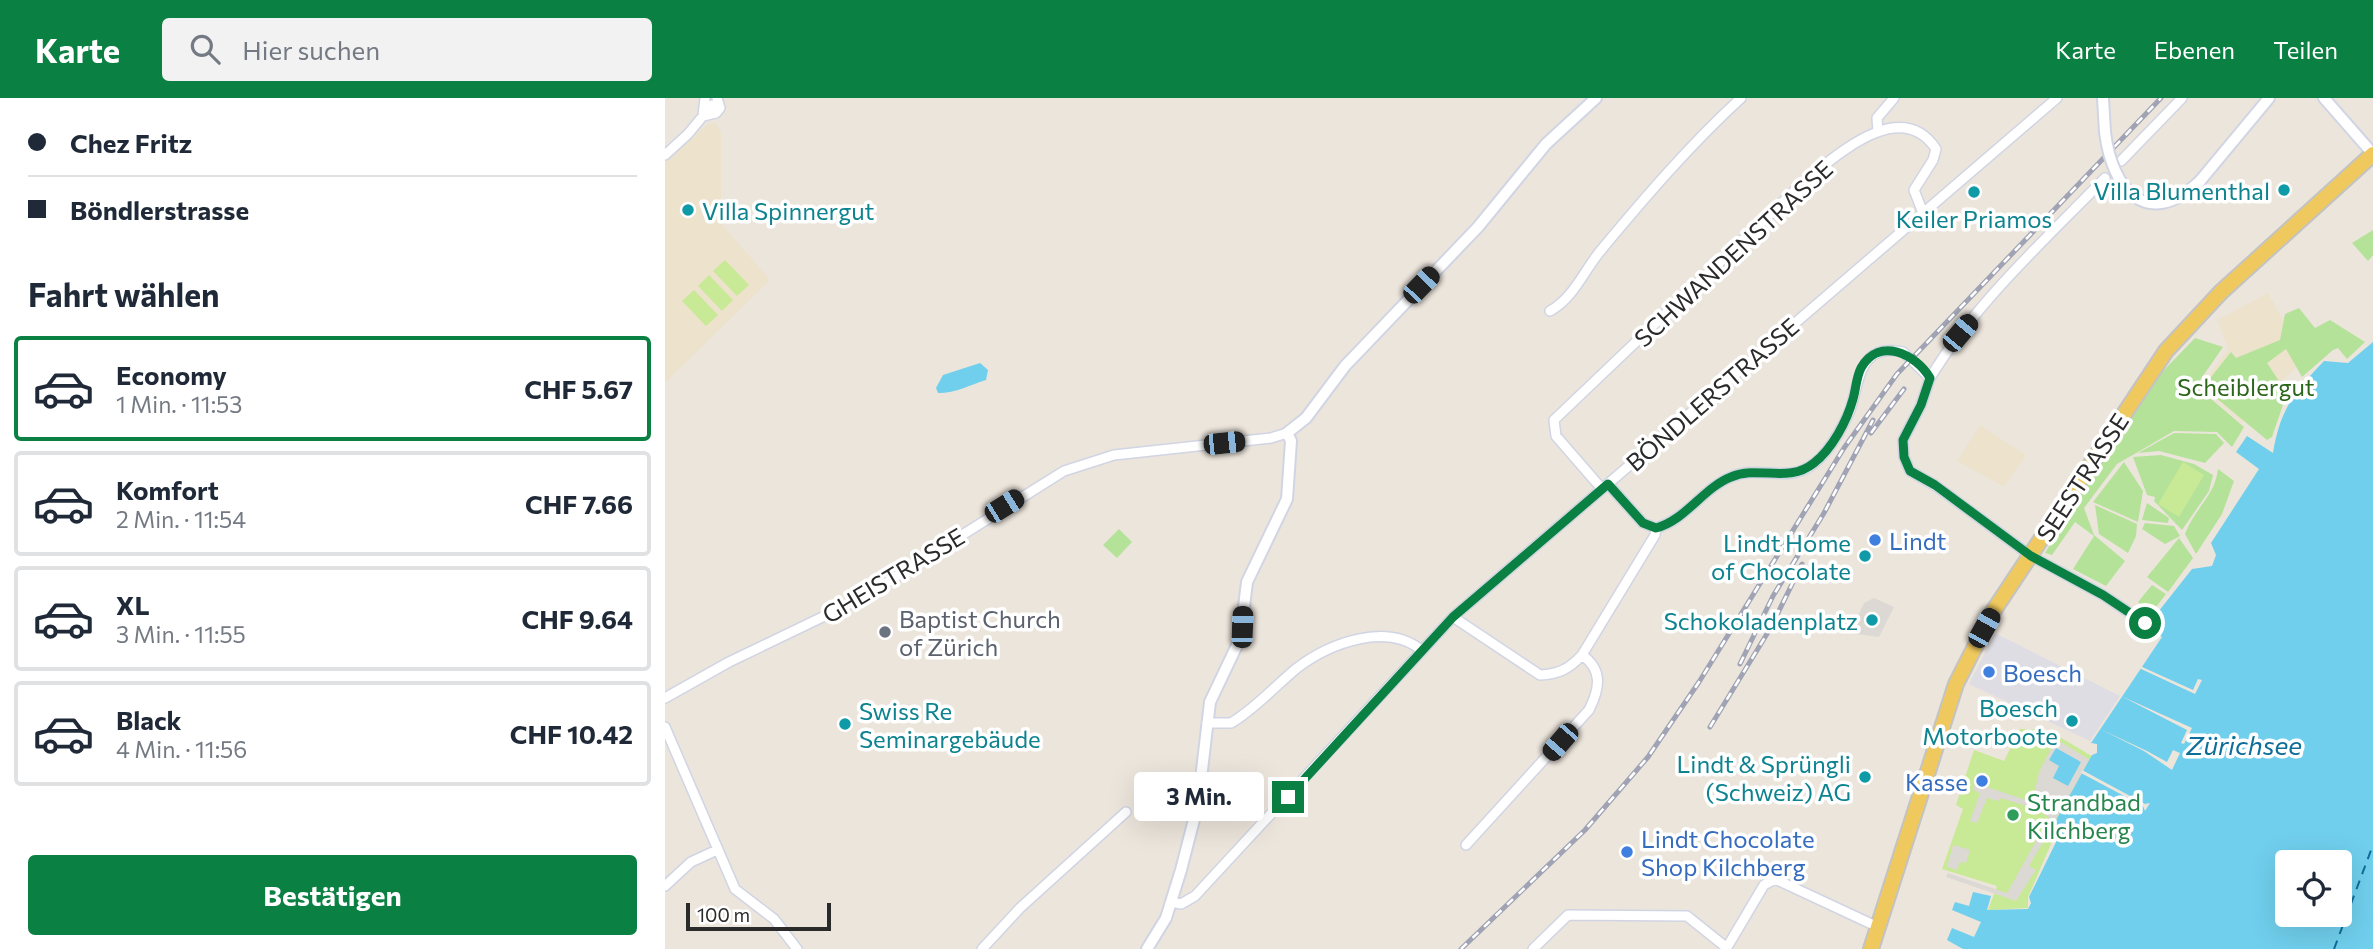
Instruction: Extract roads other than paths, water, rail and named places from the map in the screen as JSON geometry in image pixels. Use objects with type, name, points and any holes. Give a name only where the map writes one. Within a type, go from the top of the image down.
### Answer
[{"type":"main road","name":"SEESTRASSE","points":[[1871,949],[1960,676],[1992,613],[2166,351],[2221,292],[2373,154]]},
{"type":"street","points":[[1147,949],[1171,902],[1198,804],[1210,702],[1240,639],[1247,582],[1287,499],[1291,441],[1287,433],[1306,418],[1345,366],[1478,226],[1546,144],[1596,98]]},
{"type":"street","points":[[1550,311],[1565,301],[1595,258],[1666,173],[1741,98]]},
{"type":"street","points":[[1878,131],[1877,118],[1894,98]]},
{"type":"street","name":"BÖNDLERSTRASSE","points":[[1171,902],[1181,904],[1195,896],[1453,617],[2057,98]]},
{"type":"street","points":[[2103,98],[2105,132],[2114,174],[2126,191],[2135,198],[2150,203],[2173,201],[2200,181],[2269,98]]},
{"type":"street","points":[[2121,161],[2182,98]]},
{"type":"street","points":[[2324,98],[2373,154]]},
{"type":"street","points":[[665,155],[703,116],[711,100]]},
{"type":"street","name":"SCHWANDENSTRASSE","points":[[1656,528],[1643,523],[1556,436],[1552,424],[1557,415],[1649,333],[1718,260],[1800,185],[1843,150],[1897,124],[1908,125],[1934,145],[1937,153],[1915,183],[1913,190],[1923,213]]},
{"type":"street","points":[[2105,178],[1986,302],[1951,344],[1930,378],[1921,405],[1903,440],[1907,467],[2031,556],[2103,595],[2145,623]]},
{"type":"street","points":[[1453,617],[1540,675],[1556,674],[1571,667],[1582,655],[1655,536],[1656,528],[1677,519],[1728,478],[1744,473],[1789,475],[1814,464],[1844,423],[1861,369],[1875,354],[1903,352],[1930,378]]},
{"type":"street","name":"GHEISTRASSE","points":[[665,698],[729,662],[862,598],[1064,471],[1114,456],[1271,438],[1287,433]]},
{"type":"street","points":[[1207,723],[1225,724],[1238,719],[1300,666],[1345,643],[1377,635],[1411,642],[1421,650]]},
{"type":"street","points":[[1466,845],[1589,709],[1599,686],[1592,662],[1582,655]]},
{"type":"street","points":[[665,727],[716,850],[739,895],[774,919],[797,949]]},
{"type":"street","points":[[982,949],[1020,908],[1126,812]]},
{"type":"street","points":[[665,886],[691,862],[716,850]]},
{"type":"street","points":[[1533,949],[1568,915],[1687,916],[1727,949],[1764,885],[1775,879],[1878,927]]},
{"type":"water","name":"Zürichsee","points":[[2373,342],[2373,949],[1963,949],[1947,940],[1952,928],[1974,937],[1981,922],[1952,910],[1955,902],[1969,906],[1973,892],[1991,896],[1987,910],[2028,909],[2031,903],[2029,897],[2061,832],[2055,822],[2092,755],[2097,753],[2097,744],[2091,743],[2162,637],[2147,626],[2192,569],[2212,566],[2216,555],[2211,543],[2259,469],[2236,452],[2247,436],[2273,453],[2280,424],[2290,402],[2324,361],[2348,363]]},
{"type":"water","points":[[980,363],[988,370],[986,380],[938,393],[936,388],[943,375]]},
{"type":"water","points":[[2056,748],[2081,762],[2068,786],[2053,778],[2059,766],[2049,760]]},
{"type":"railway","points":[[1461,949],[1585,830],[1648,757],[1699,682],[1844,448],[1897,374],[2161,98]]},
{"type":"railway","points":[[1871,433],[1904,389]]},
{"type":"railway","points":[[1740,664],[1773,596],[1824,513],[1873,420]]},
{"type":"railway","points":[[1710,727],[1770,629],[1802,564]]},
{"type":"place","name":"Villa Blumenthal","points":[[2284,190]]},
{"type":"place","name":"Keiler Priamos","points":[[1974,192]]},
{"type":"place","name":"Villa Spinnergut","points":[[688,210]]},
{"type":"place","name":"Lindt","points":[[1875,540]]},
{"type":"place","name":"Lindt Home of Chocolate","points":[[1865,556]]},
{"type":"place","name":"Schokoladenplatz","points":[[1872,620]]},
{"type":"place","name":"Baptist Church of Zürich","points":[[885,632]]},
{"type":"place","name":"Boesch","points":[[1989,672]]},
{"type":"place","name":"Boesch Motorboote","points":[[2072,721]]},
{"type":"place","name":"Swiss Re Seminargebäude","points":[[845,724]]},
{"type":"place","name":"Lindt & Sprüngli (Schweiz) AG","points":[[1865,777]]},
{"type":"place","name":"Kasse","points":[[1982,781]]},
{"type":"place","name":"Strandbad Kilchberg","points":[[2013,815]]},
{"type":"place","name":"Lindt Chocolate Shop Kilchberg","points":[[1627,852]]},
{"type":"park label","name":"Scheiblergut","points":[[2246,386]]}]
